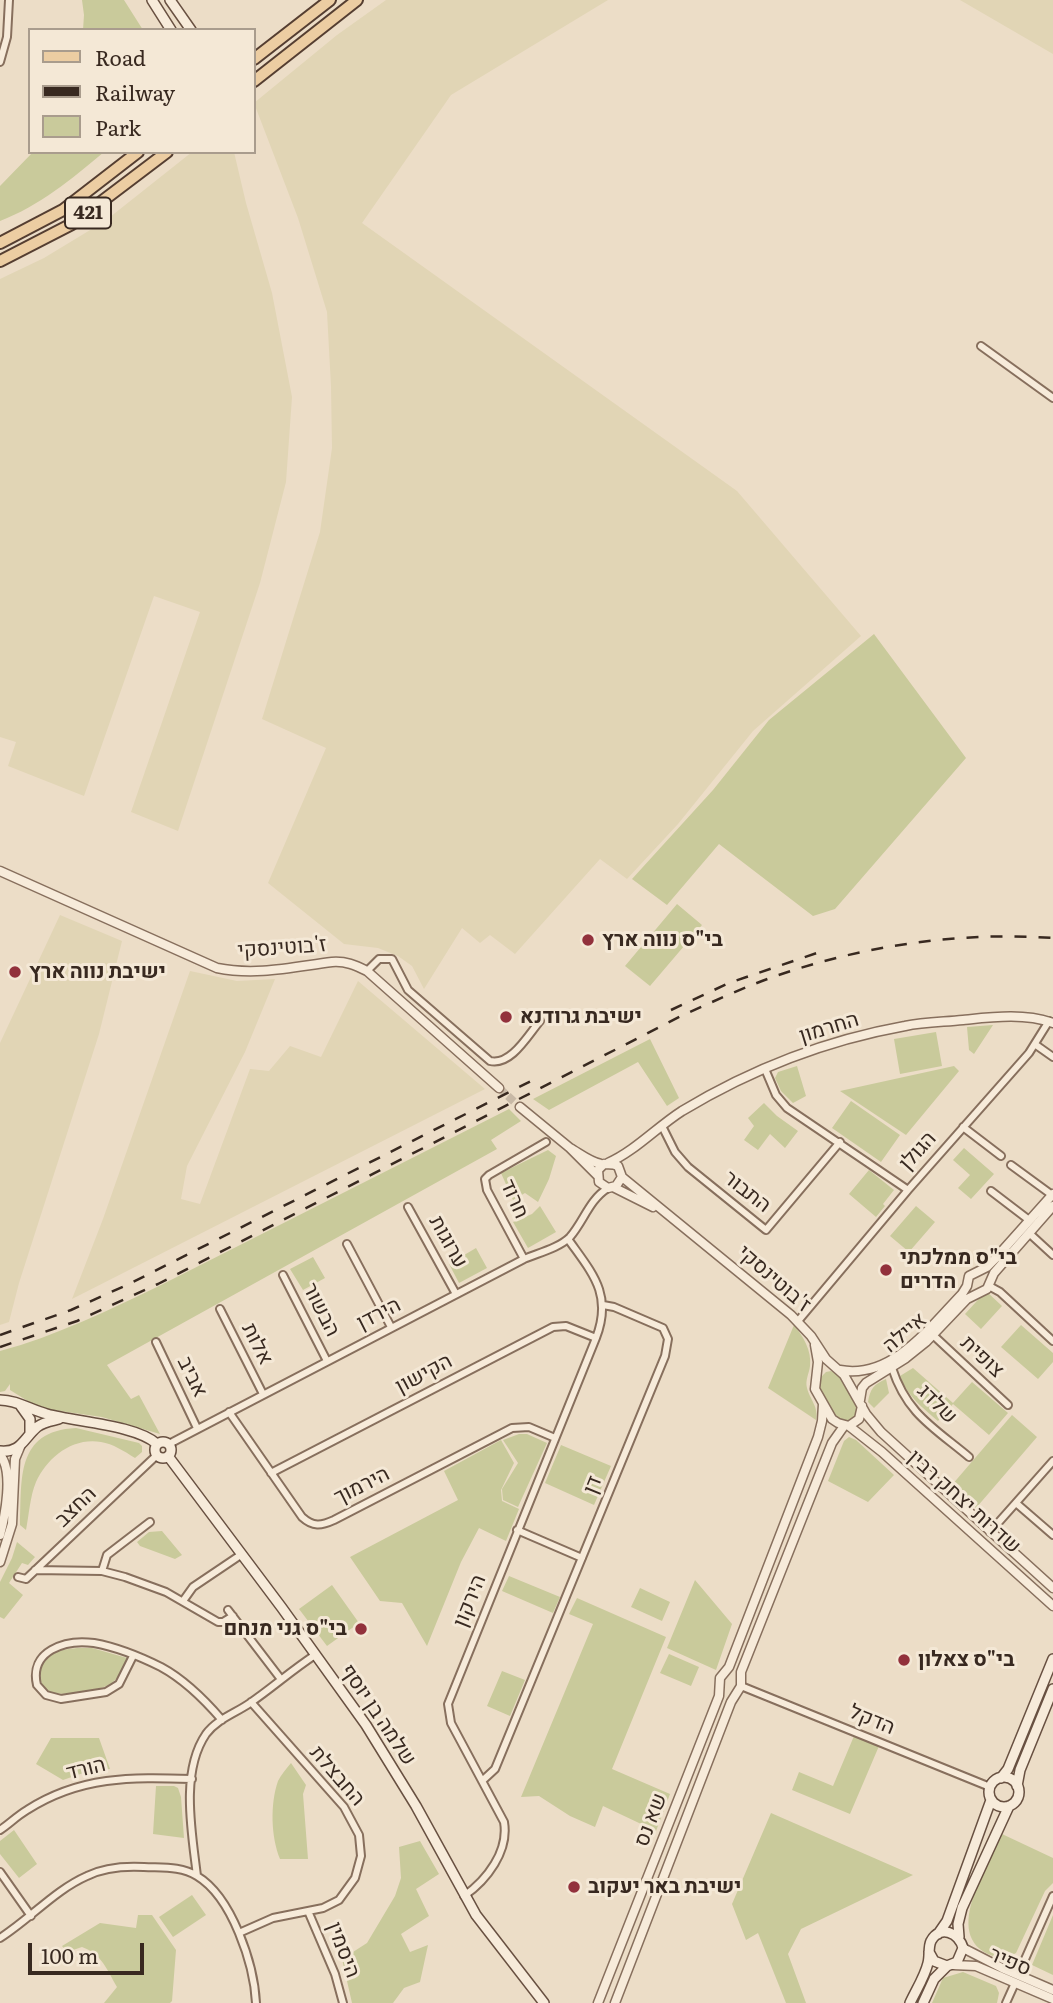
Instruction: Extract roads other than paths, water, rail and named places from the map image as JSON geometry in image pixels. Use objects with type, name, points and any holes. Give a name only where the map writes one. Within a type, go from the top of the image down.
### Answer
[{"type":"main road","points":[[152,0],[170,28]]},
{"type":"main road","points":[[170,0],[190,28]]},
{"type":"main road","points":[[256,56],[330,0]]},
{"type":"main road","points":[[256,79],[357,0]]},
{"type":"main road","name":"421","points":[[0,243],[63,210],[136,154]]},
{"type":"main road","name":"421","points":[[0,261],[72,224],[164,154]]},
{"type":"main road","points":[[0,1401],[7,1400],[46,1414],[143,1435],[157,1444],[169,1444],[171,1450],[168,1456],[162,1458],[157,1455],[157,1444]]},
{"type":"main road","points":[[19,1404],[30,1419],[29,1436]]},
{"type":"main road","points":[[0,1453],[20,1447],[37,1427],[46,1422],[78,1420]]},
{"type":"main road","name":"שלמה בן יוסף","points":[[168,1456],[366,1725],[476,1915],[544,2003]]},
{"type":"main road","points":[[911,2003],[927,1966],[930,1942],[947,1921],[991,1800],[990,1787],[1008,1769],[1053,1659]]},
{"type":"main road","points":[[923,2003],[934,1979],[961,1958],[963,1948],[958,1924],[962,1908],[1009,1807],[1018,1796],[1020,1770],[1053,1689]]},
{"type":"main road","points":[[1001,1778],[1010,1779],[1017,1786]]},
{"type":"main road","points":[[991,1800],[999,1807],[1009,1807]]},
{"type":"main road","points":[[938,1934],[949,1932],[959,1937]]},
{"type":"main road","points":[[929,1952],[934,1961],[950,1965]]},
{"type":"street","points":[[0,62],[7,37],[9,0]]},
{"type":"street","points":[[981,346],[1053,398]]},
{"type":"street","name":"ז'בוטינסקי","points":[[0,871],[217,968],[263,972],[342,961],[367,971],[499,1088]]},
{"type":"street","points":[[367,971],[379,960],[393,959],[408,990],[496,1062],[508,1058],[540,1021]]},
{"type":"street","name":"החרמון","points":[[606,1164],[680,1113],[720,1090],[765,1069],[836,1043],[908,1025],[997,1017],[1022,1017],[1051,1022]]},
{"type":"street","name":"הגולן","points":[[765,1069],[776,1095],[787,1108],[908,1190],[1036,1045],[1051,1022]]},
{"type":"street","points":[[1036,1045],[1053,1057]]},
{"type":"street","points":[[520,1107],[570,1148],[601,1185],[610,1187]]},
{"type":"street","name":"התבור","points":[[662,1126],[675,1152],[688,1167],[766,1230],[840,1142]]},
{"type":"street","points":[[963,1127],[1001,1156]]},
{"type":"street","name":"חרוד","points":[[524,1259],[487,1190],[485,1179],[547,1142]]},
{"type":"street","name":"החרמון","points":[[622,1175],[624,1164],[636,1144]]},
{"type":"street","points":[[570,1148],[606,1164],[615,1164],[622,1175],[619,1183],[591,1203],[568,1239],[596,1280],[603,1305]]},
{"type":"street","points":[[591,1203],[597,1177],[606,1164]]},
{"type":"street","points":[[1011,1165],[1052,1194],[994,1260],[969,1276],[967,1286],[976,1293],[982,1293],[1053,1206]]},
{"type":"street","name":"ז'בוטינסקי","points":[[622,1175],[798,1321],[826,1359],[838,1369],[861,1403]]},
{"type":"street","name":"ז'בוטינסקי","points":[[610,1187],[680,1222]]},
{"type":"street","points":[[798,1321],[908,1190]]},
{"type":"street","points":[[992,1191],[1030,1220]]},
{"type":"street","name":"ערוגות","points":[[408,1207],[456,1294]]},
{"type":"street","points":[[1029,1233],[1053,1255]]},
{"type":"street","name":"הירדן","points":[[169,1444],[391,1327],[568,1239]]},
{"type":"street","points":[[347,1244],[391,1327]]},
{"type":"street","points":[[979,1271],[986,1274],[989,1283],[1053,1341]]},
{"type":"street","name":"הבשור","points":[[283,1275],[327,1361]]},
{"type":"street","name":"איילה","points":[[815,1377],[823,1368],[859,1372],[888,1362],[921,1336],[967,1286]]},
{"type":"street","name":"איילה","points":[[846,1426],[859,1419],[862,1388],[866,1383],[892,1368],[933,1335],[976,1293]]},
{"type":"street","name":"הירקון","points":[[464,1896],[491,1870],[505,1838],[504,1822],[451,1723],[447,1704],[596,1338],[603,1305]]},
{"type":"street","name":"דן","points":[[482,1781],[495,1769],[665,1356],[667,1332],[657,1324],[603,1305]]},
{"type":"street","name":"אלות","points":[[220,1309],[263,1394]]},
{"type":"street","name":"הקישון","points":[[271,1473],[553,1327],[566,1326],[596,1338]]},
{"type":"street","name":"צופית","points":[[933,1335],[1008,1405]]},
{"type":"street","name":"ז'בוטינסקי","points":[[811,1336],[818,1362],[815,1389],[823,1404]]},
{"type":"street","name":"אביב","points":[[156,1342],[197,1428]]},
{"type":"street","name":"שלדג","points":[[892,1368],[899,1389],[912,1409],[969,1457]]},
{"type":"street","name":"שדרות יצחק רבין","points":[[861,1403],[866,1414],[891,1442],[1053,1588]]},
{"type":"street","points":[[726,1673],[733,1673],[739,1686],[729,1694],[721,1689],[719,1682],[726,1673],[818,1437],[823,1404]]},
{"type":"street","name":"שדרות יצחק רבין","points":[[823,1404],[832,1419],[888,1457],[1053,1606]]},
{"type":"street","name":"הירמוך","points":[[229,1412],[302,1517],[319,1525],[334,1520],[512,1428],[529,1427],[555,1438]]},
{"type":"street","name":"שא נס","points":[[615,2003],[739,1686],[741,1672],[832,1443],[846,1426]]},
{"type":"street","points":[[0,1562],[12,1524],[15,1459],[20,1447]]},
{"type":"street","points":[[0,1453],[5,1463],[7,1479],[0,1535]]},
{"type":"street","name":"החצב","points":[[18,1577],[26,1579],[157,1455]]},
{"type":"street","points":[[990,1532],[1053,1461]]},
{"type":"street","points":[[1016,1503],[1053,1535]]},
{"type":"street","points":[[102,1571],[107,1555],[150,1522]]},
{"type":"street","points":[[517,1530],[582,1558]]},
{"type":"street","points":[[184,1601],[193,1587],[242,1553]]},
{"type":"street","points":[[35,1570],[102,1571],[146,1584],[184,1601],[218,1622],[223,1622],[230,1613],[280,1678]]},
{"type":"street","points":[[133,1656],[119,1684],[106,1692],[61,1699],[46,1695],[37,1685],[36,1668],[39,1660],[50,1649],[77,1643],[92,1643],[133,1656],[160,1667],[190,1686],[222,1720]]},
{"type":"street","points":[[197,1876],[190,1822],[192,1779],[205,1736],[222,1720],[315,1655]]},
{"type":"street","name":"הדקל","points":[[739,1686],[990,1787]]},
{"type":"street","name":"שא נס","points":[[598,2003],[721,1689]]},
{"type":"street","name":"החבצלת","points":[[239,1933],[273,1918],[323,1908],[339,1900],[351,1886],[361,1856],[359,1835],[344,1807],[251,1702]]},
{"type":"street","name":"הורד","points":[[0,1830],[41,1802],[94,1782],[126,1778],[192,1779]]},
{"type":"street","points":[[0,1938],[76,1882],[101,1870],[176,1868],[197,1876],[217,1896],[239,1933],[250,1966],[256,2003]]},
{"type":"street","points":[[0,1872],[31,1916]]},
{"type":"street","points":[[1006,2003],[1053,1896]]},
{"type":"street","name":"היסמין","points":[[308,1911],[331,1963],[342,2003]]},
{"type":"street","name":"ספיר","points":[[963,1948],[1053,1999]]},
{"type":"street","name":"ספיר","points":[[950,1965],[975,1966],[1053,1990]]},
{"type":"tunnel","points":[[499,1088],[520,1107]]},
{"type":"railway","points":[[0,1347],[77,1321],[158,1284],[683,1015],[762,981],[832,959],[905,944],[979,937],[1053,938]]},
{"type":"railway","points":[[671,1010],[729,983],[817,953]]},
{"type":"railway","points":[[0,1335],[71,1310],[129,1284],[537,1078]]},
{"type":"place","name":"בי\"ס נווה ארץ","points":[[588,940]]},
{"type":"place","name":"ישיבת נווה ארץ","points":[[15,972]]},
{"type":"place","name":"ישיבת גרודנא","points":[[506,1017]]},
{"type":"place","name":"בי\"ס ממלכתי הדרים","points":[[886,1270]]},
{"type":"place","name":"בי\"ס גני מנחם","points":[[361,1629]]},
{"type":"place","name":"בי\"ס צאלון","points":[[904,1660]]},
{"type":"place","name":"ישיבת באר יעקוב","points":[[574,1887]]}]
